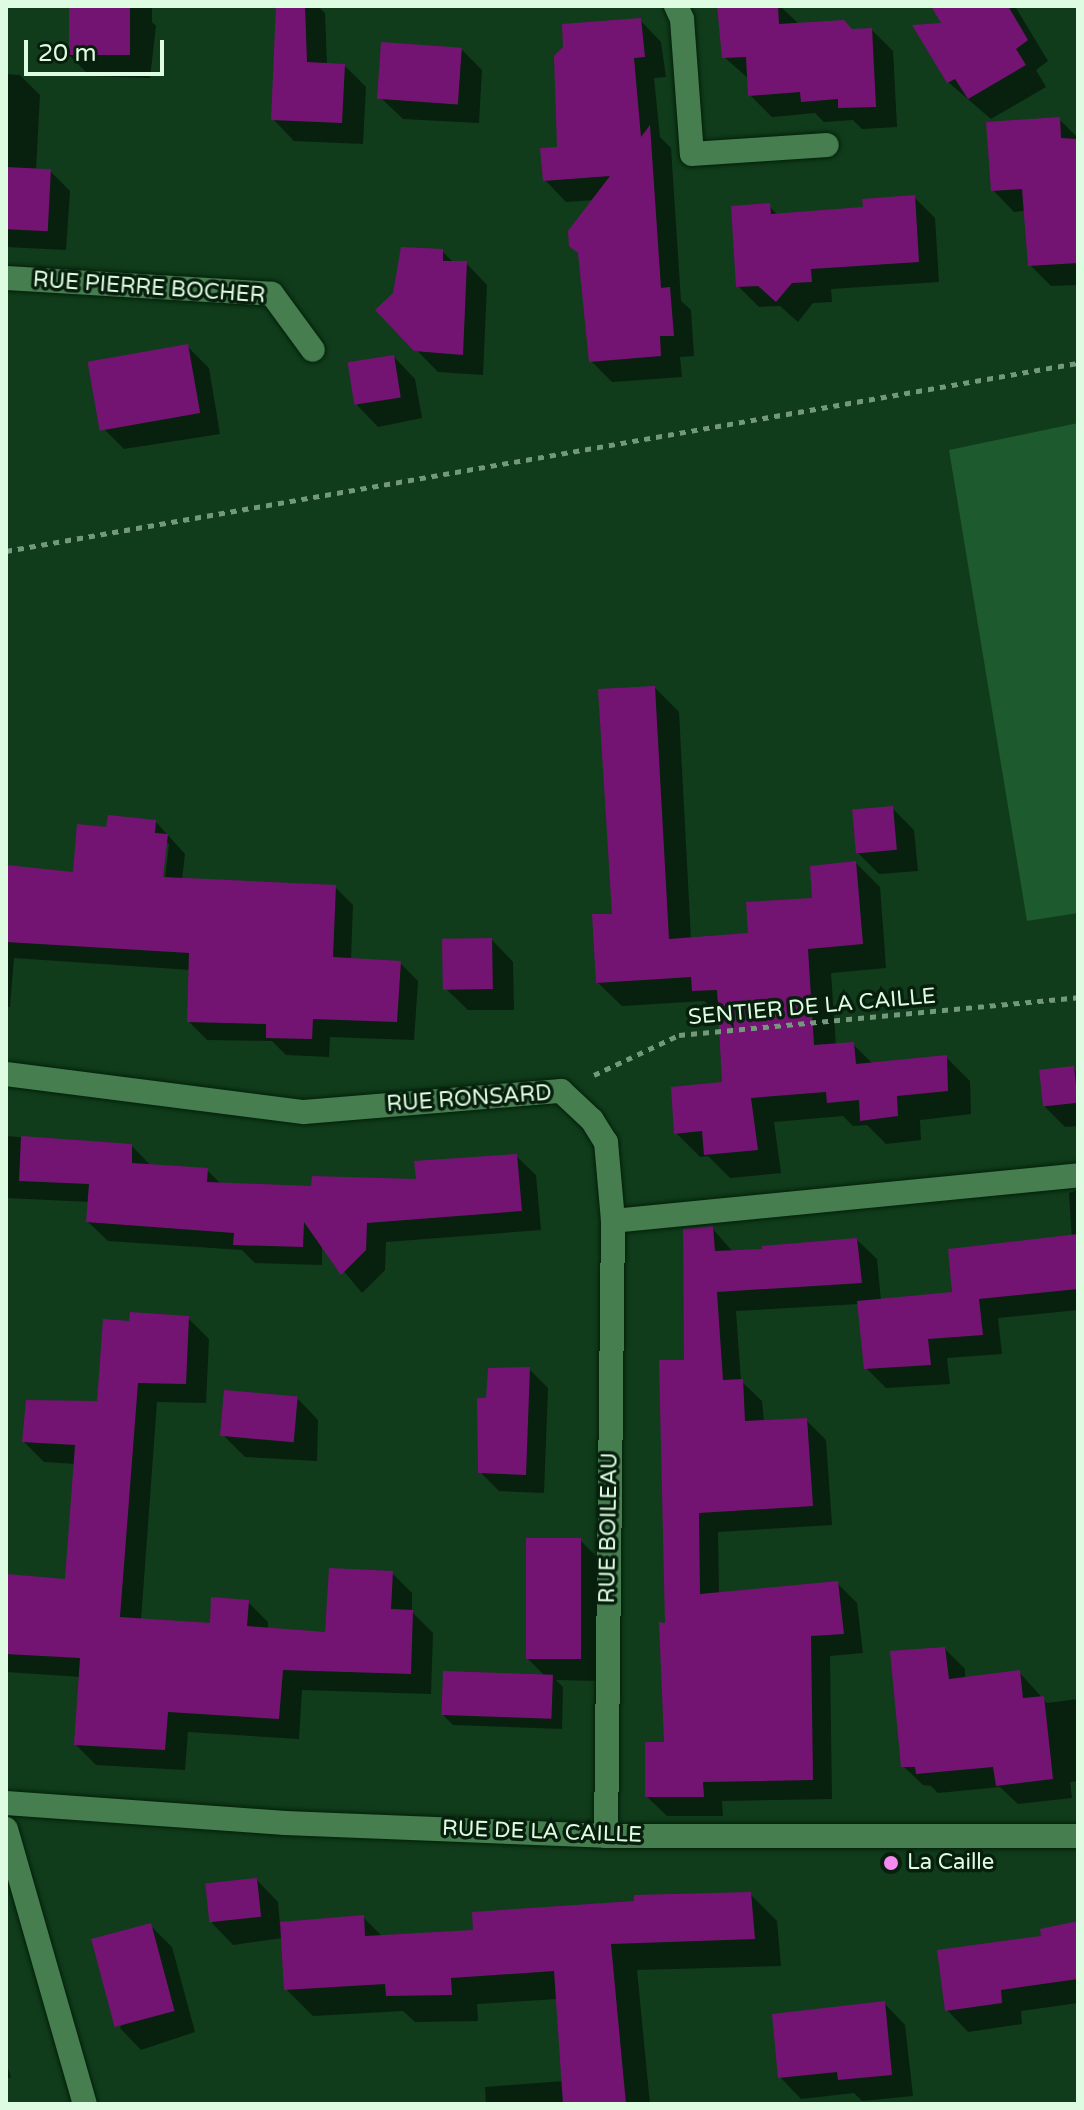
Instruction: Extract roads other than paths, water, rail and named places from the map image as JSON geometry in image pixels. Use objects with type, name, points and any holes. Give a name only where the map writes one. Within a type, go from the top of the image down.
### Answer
[{"type":"street","points":[[676,6],[682,19],[692,154],[827,145]]},
{"type":"street","name":"RUE PIERRE BOCHER","points":[[6,278],[272,294],[313,350]]},
{"type":"street","name":"RUE RONSARD","points":[[6,1074],[304,1112],[561,1091],[592,1120],[606,1142],[613,1221]]},
{"type":"street","points":[[613,1221],[1078,1175]]},
{"type":"street","name":"RUE BOILEAU","points":[[606,1836],[613,1221]]},
{"type":"street","name":"RUE DE LA CAILLE","points":[[6,1803],[285,1823],[606,1836],[1078,1836]]},
{"type":"street","points":[[6,1829],[85,2104]]},
{"type":"place","name":"La Caille","points":[[891,1863]]}]
